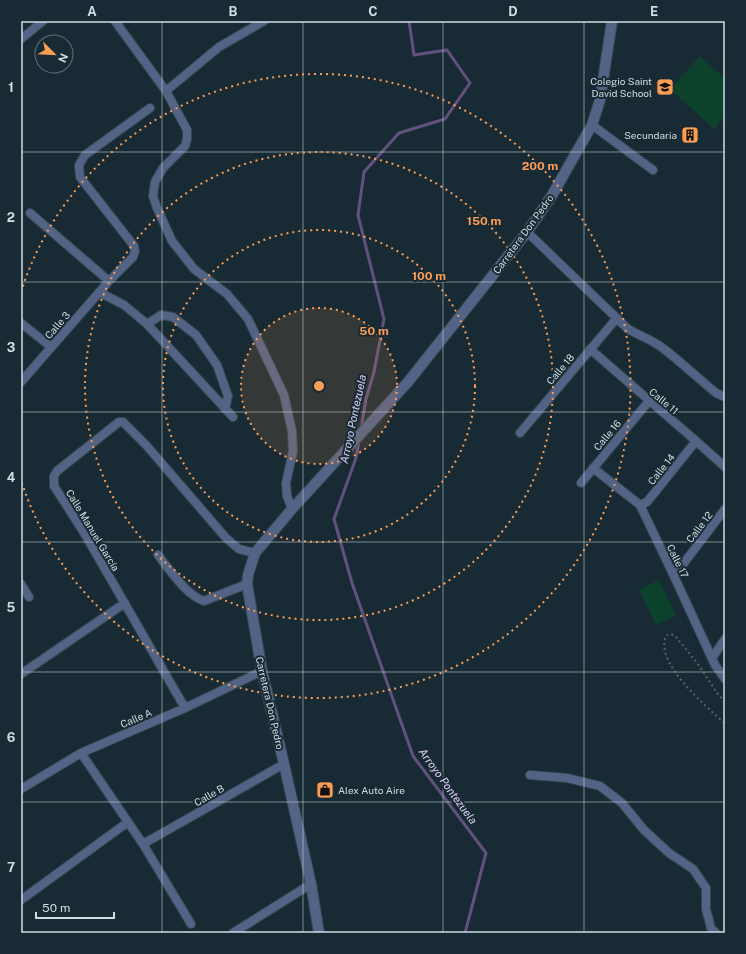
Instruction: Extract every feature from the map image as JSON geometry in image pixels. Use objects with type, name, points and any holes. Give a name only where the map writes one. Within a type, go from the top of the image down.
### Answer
[{"type":"street","points":[[21,39],[43,21]]},
{"type":"street","points":[[115,21],[166,91],[187,130],[187,139],[184,146],[163,168],[155,182],[153,196],[157,208],[172,241],[194,269],[227,294],[248,319],[284,395],[292,431],[293,451],[286,483],[287,496],[292,508]]},
{"type":"street","points":[[166,91],[219,47],[264,21]]},
{"type":"street","name":"Carretera Don Pedro","points":[[319,933],[311,884],[262,671],[247,584],[248,575],[255,553],[292,508],[408,382],[526,232],[551,197],[592,124],[600,100],[612,21]]},
{"type":"street","name":"Calle 3","points":[[21,382],[109,281],[132,257],[135,251],[134,246],[80,177],[79,165],[84,155],[150,108]]},
{"type":"street","points":[[592,124],[653,170]]},
{"type":"street","points":[[30,213],[109,281]]},
{"type":"street","points":[[526,232],[628,329],[663,348],[716,393],[725,397]]},
{"type":"street","points":[[100,292],[124,305],[147,324],[232,417]]},
{"type":"street","points":[[147,324],[161,315],[173,317],[196,335],[217,365],[228,396],[225,409]]},
{"type":"street","name":"Calle 18","points":[[520,433],[616,319]]},
{"type":"street","points":[[21,323],[51,347]]},
{"type":"street","name":"Calle 11","points":[[590,349],[725,467]]},
{"type":"street","name":"Calle 16","points":[[581,483],[649,401]]},
{"type":"street","name":"Calle Manuel García","points":[[185,708],[83,531],[54,486],[54,476],[57,471],[119,422],[123,422],[146,445],[226,538],[239,549],[255,553]]},
{"type":"street","name":"Calle 14","points":[[640,505],[647,502],[696,441]]},
{"type":"street","name":"Calle 17","points":[[593,468],[640,505],[712,658],[725,680]]},
{"type":"street","name":"Calle 12","points":[[674,576],[725,509]]},
{"type":"street","points":[[158,555],[182,585],[198,598],[204,600],[247,584]]},
{"type":"street","points":[[21,584],[28,597]]},
{"type":"street","points":[[21,674],[125,604]]},
{"type":"street","points":[[712,658],[725,638]]},
{"type":"street","name":"Calle A","points":[[21,789],[80,753],[185,708],[262,671]]},
{"type":"street","points":[[80,753],[143,844],[191,924]]},
{"type":"street","name":"Calle B","points":[[143,844],[284,764]]},
{"type":"street","points":[[530,775],[567,778],[600,786],[622,803],[649,835],[669,853],[693,869],[706,888],[706,909],[711,928],[716,933]]},
{"type":"street","points":[[21,900],[128,822]]},
{"type":"street","points":[[233,933],[311,884]]},
{"type":"path","points":[[725,702],[717,693],[698,664],[676,637],[672,634],[666,636],[663,648],[680,680],[725,724]]},
{"type":"green space","points":[[700,56],[725,79],[725,115],[714,129],[670,89]]},
{"type":"green space","points":[[659,580],[676,615],[656,625],[639,590]]},
{"type":"waterway","name":"Arroyo Pontezuela","points":[[361,429],[366,399],[374,372],[384,319],[358,215],[364,172],[399,133],[445,119],[470,83],[447,50],[414,55],[409,21]]},
{"type":"waterway","name":"Arroyo Pontezuela","points":[[359,441],[356,458],[334,519],[352,583],[413,756],[486,853],[465,933]]},
{"type":"place","name":"Colegio Saint David School","points":[[665,87]]},
{"type":"place","name":"Secundaria","points":[[690,135]]},
{"type":"place","name":"Alex Auto Aire","points":[[325,790]]}]
